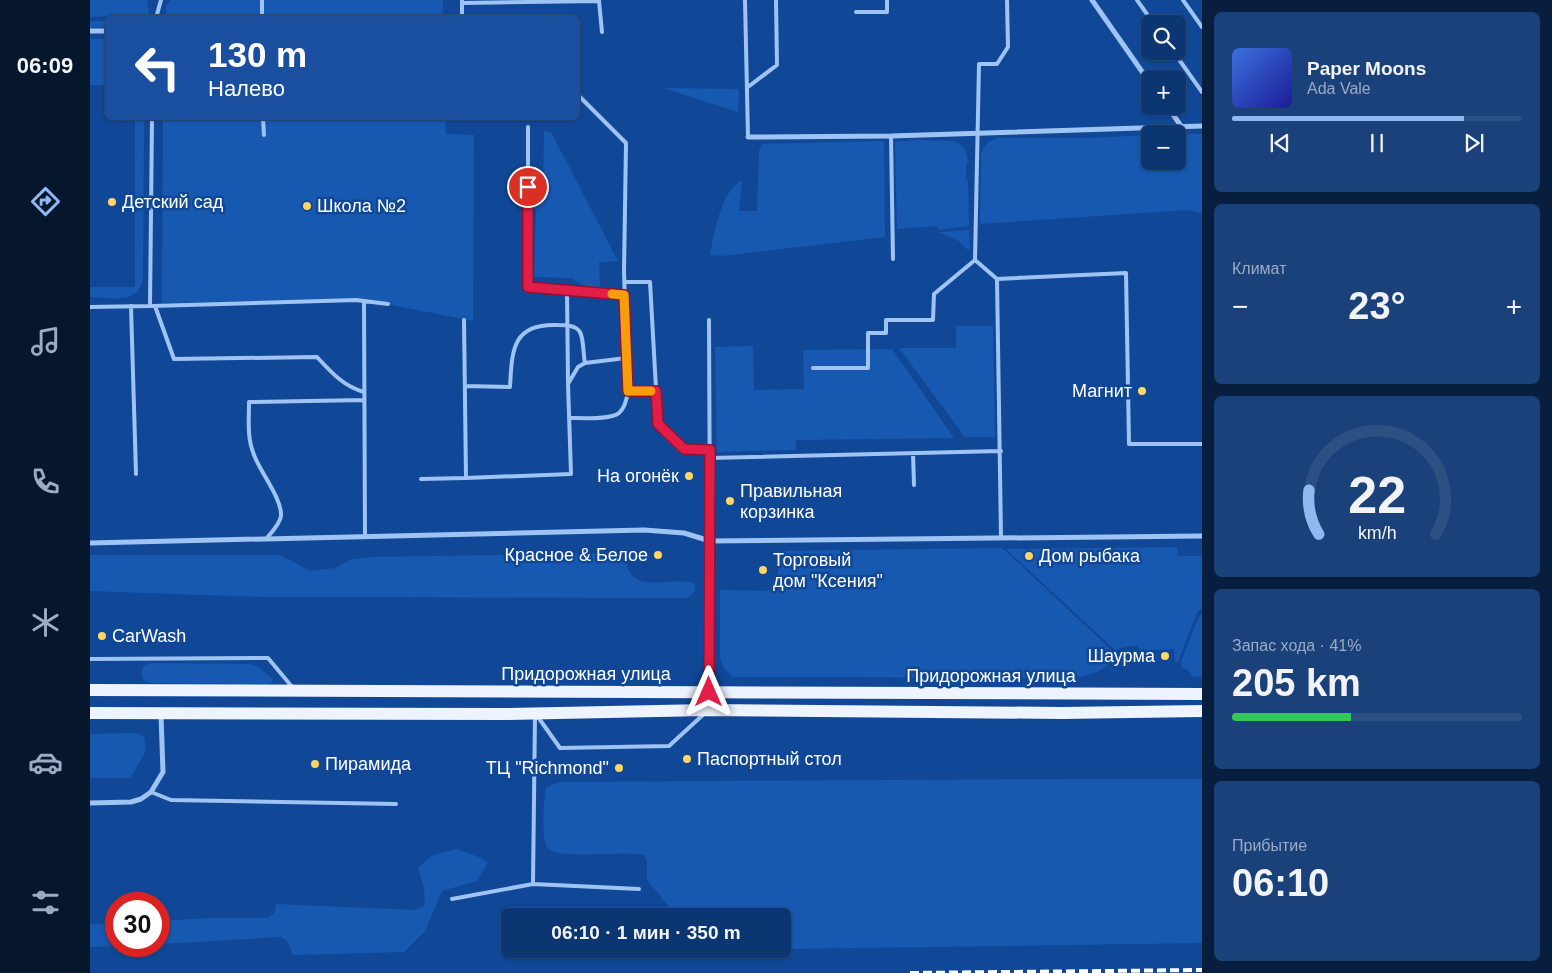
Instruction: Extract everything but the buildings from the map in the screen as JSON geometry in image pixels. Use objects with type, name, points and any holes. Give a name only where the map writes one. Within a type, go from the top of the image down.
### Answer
[{"type":"main road","name":"Придорожная улица","points":[[90,690],[1202,694]]},
{"type":"main road","points":[[90,714],[535,713],[708,710],[1062,713],[1202,711]]},
{"type":"street","points":[[1092,0],[1141,70]]},
{"type":"street","points":[[90,31],[105,31]]},
{"type":"street","points":[[1186,126],[1202,126]]},
{"type":"street","points":[[748,137],[892,136],[1141,127]]},
{"type":"street","points":[[90,543],[644,530],[684,533],[710,541],[1202,536]]},
{"type":"street","points":[[709,692],[710,541]]},
{"type":"street","points":[[90,803],[130,802],[141,799],[151,792],[163,772],[161,713]]},
{"type":"lane","points":[[157,15],[161,0]]},
{"type":"lane","points":[[262,0],[262,15]]},
{"type":"lane","points":[[745,0],[748,137]]},
{"type":"lane","points":[[748,87],[777,65],[776,0]]},
{"type":"lane","points":[[856,12],[887,12],[887,0]]},
{"type":"lane","points":[[1007,0],[1008,47],[997,64],[979,64],[976,133],[975,260],[997,279],[1126,273],[1130,444],[1202,444]]},
{"type":"lane","points":[[1137,0],[1148,15]]},
{"type":"lane","points":[[1183,0],[1202,27]]},
{"type":"lane","points":[[462,15],[462,1],[599,1],[602,32]]},
{"type":"lane","points":[[1179,60],[1202,92]]},
{"type":"lane","points":[[569,418],[611,416],[620,412],[627,399],[628,391],[624,295],[626,143],[580,97]]},
{"type":"lane","points":[[152,120],[152,306],[174,359],[316,357],[340,381],[364,392]]},
{"type":"lane","points":[[263,120],[264,134]]},
{"type":"lane","points":[[528,127],[528,287],[624,295]]},
{"type":"lane","points":[[892,136],[894,259]]},
{"type":"lane","points":[[813,368],[868,368],[868,333],[886,333],[886,320],[933,320],[934,294],[975,260]]},
{"type":"lane","points":[[997,279],[1001,537]]},
{"type":"lane","points":[[624,282],[650,282],[658,424],[684,449],[710,450]]},
{"type":"lane","points":[[421,478],[571,474],[566,325],[567,290]]},
{"type":"lane","points":[[364,301],[365,537]]},
{"type":"lane","points":[[90,307],[364,301],[388,304]]},
{"type":"lane","points":[[131,306],[136,474]]},
{"type":"lane","points":[[464,320],[466,478]]},
{"type":"lane","points":[[708,320],[710,541]]},
{"type":"lane","points":[[465,386],[510,387],[511,354],[520,338],[530,328],[544,324],[566,325],[576,328],[580,333],[585,363]]},
{"type":"lane","points":[[568,384],[578,367],[585,363],[626,358]]},
{"type":"lane","points":[[628,391],[656,391]]},
{"type":"lane","points":[[266,539],[277,526],[281,516],[276,497],[252,452],[248,402],[364,400]]},
{"type":"lane","points":[[710,458],[1001,451]]},
{"type":"lane","points":[[913,453],[914,486]]},
{"type":"lane","points":[[90,659],[268,658],[295,690]]},
{"type":"lane","points":[[535,713],[560,748],[570,748],[669,746],[708,710]]},
{"type":"lane","points":[[533,884],[535,713]]},
{"type":"lane","points":[[151,792],[171,800],[396,804]]},
{"type":"lane","points":[[452,899],[533,884],[639,889]]},
{"type":"shaded area","points":[[90,0],[147,0],[149,12],[147,15],[90,17]]},
{"type":"shaded area","points":[[171,0],[443,0],[443,15],[166,15],[166,6]]},
{"type":"shaded area","points":[[90,21],[105,21],[105,27],[90,28]]},
{"type":"shaded area","points":[[90,39],[105,39],[105,85],[90,85]]},
{"type":"shaded area","points":[[663,88],[739,89],[738,112]]},
{"type":"shaded area","points":[[135,120],[144,120],[143,279],[140,288],[129,297],[90,297],[90,287],[135,287]]},
{"type":"shaded area","name":"Школа №2","points":[[163,120],[445,120],[446,134],[474,135],[473,321],[366,300],[162,303]]},
{"type":"shaded area","points":[[544,131],[551,132],[618,261],[599,262],[600,287],[585,287],[572,278],[534,277],[536,209],[530,209],[530,202],[543,201]]},
{"type":"shaded area","points":[[1186,134],[1202,134],[1202,213],[1187,210],[980,224],[981,155],[989,142],[997,138],[1090,138],[1141,135],[1141,170],[1186,170]]},
{"type":"shaded area","points":[[916,140],[952,141],[964,149],[968,164],[966,164],[966,180],[968,180],[969,226],[938,230],[938,226],[897,229],[895,142]]},
{"type":"shaded area","points":[[884,141],[885,237],[721,256],[710,255],[716,225],[724,203],[735,185],[742,180],[739,211],[757,211],[759,151],[762,144]]},
{"type":"shaded area","points":[[969,230],[970,249],[968,250],[959,241],[939,232]]},
{"type":"shaded area","points":[[956,326],[993,326],[995,437],[965,437],[899,348],[956,348]]},
{"type":"shaded area","points":[[753,346],[754,390],[804,389],[803,350],[892,349],[954,438],[796,440],[796,450],[717,452],[715,347]]},
{"type":"shaded area","points":[[1177,547],[1178,556],[1202,556],[1202,609],[1197,612],[1178,662],[1175,662],[1174,649],[1139,650],[1138,645],[1120,648],[1117,652],[1006,549]]},
{"type":"shaded area","points":[[1002,548],[1116,654],[1105,667],[1093,674],[1064,678],[732,677],[724,668],[720,658],[720,590],[778,591],[778,551]]},
{"type":"shaded area","points":[[623,553],[629,572],[636,579],[652,583],[688,582],[695,584],[694,592],[688,598],[263,597],[90,591],[90,555],[280,555],[310,571],[335,568],[352,559],[373,557]]},
{"type":"shaded area","points":[[1202,614],[1202,676],[1192,677],[1187,669],[1182,669],[1181,661],[1198,619]]},
{"type":"shaded area","points":[[150,663],[250,664],[257,666],[272,678],[273,681],[270,684],[149,683],[143,679],[141,673],[144,666]]},
{"type":"shaded area","points":[[136,733],[144,737],[146,750],[131,778],[90,778],[90,734]]},
{"type":"shaded area","points":[[1202,779],[1202,943],[791,949],[791,908],[669,908],[650,885],[647,878],[647,862],[644,855],[563,853],[553,851],[547,847],[544,835],[546,787],[561,782]]},
{"type":"shaded area","points":[[457,849],[488,862],[477,881],[442,891],[425,931],[404,952],[293,955],[287,941],[281,937],[170,943],[170,920],[267,918],[274,913],[276,904],[415,910],[425,905],[424,888],[418,868],[433,855]]},
{"type":"shaded area","points":[[105,923],[105,946],[90,947],[90,924]]},
{"type":"railway","points":[[910,973],[1202,970]]},
{"type":"slow traffic","points":[[612,294],[624,295],[628,391],[651,391]]},
{"type":"place","name":"Детский сад","points":[[112,202]]},
{"type":"place","name":"Школа №2","points":[[307,206]]},
{"type":"place","name":"Магнит","points":[[1142,391]]},
{"type":"place","name":"На огонёк","points":[[689,476]]},
{"type":"place","name":"Правильная корзинка","points":[[730,501]]},
{"type":"place","name":"Красное & Белое","points":[[658,555]]},
{"type":"place","name":"Дом рыбака","points":[[1029,556]]},
{"type":"place","name":"Торговый дом \"Ксения\"","points":[[763,570]]},
{"type":"place","name":"CarWash","points":[[102,636]]},
{"type":"place","name":"Шаурма","points":[[1165,656]]},
{"type":"place","name":"Паспортный стол","points":[[687,759]]},
{"type":"place","name":"Пирамида","points":[[315,764]]},
{"type":"place","name":"ТЦ \"Richmond\"","points":[[619,768]]},
{"type":"route","points":[[528,187],[528,287],[624,295],[628,391],[656,391],[658,424],[684,449],[710,450],[709,692]]}]
